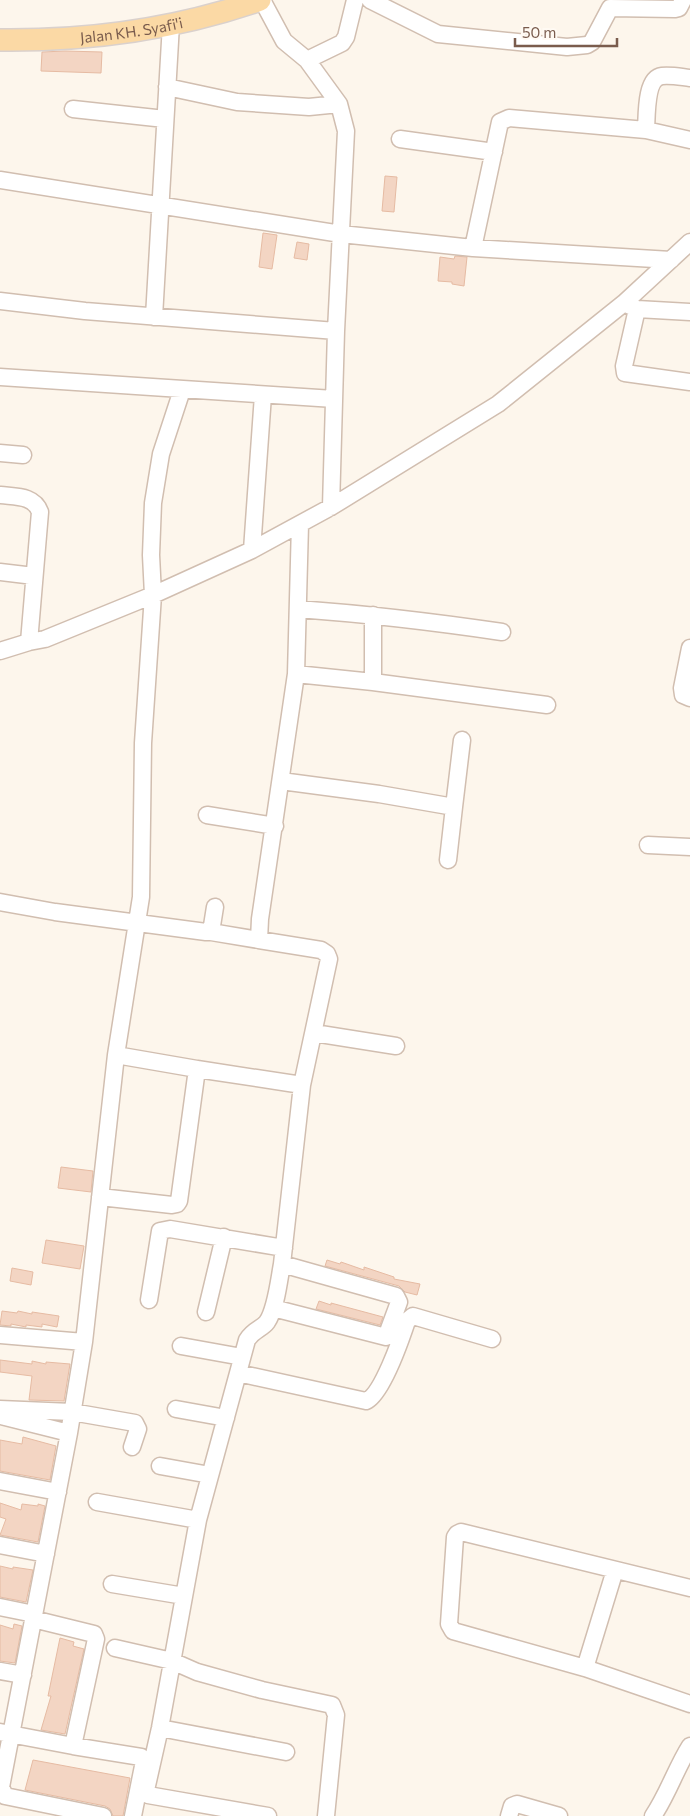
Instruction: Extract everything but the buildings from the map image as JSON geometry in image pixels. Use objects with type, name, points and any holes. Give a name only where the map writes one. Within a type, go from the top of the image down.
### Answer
[{"type":"main road","name":"Jalan KH. Syafi'i","points":[[0,40],[96,37],[171,24],[231,10],[261,0]]},
{"type":"street","points":[[261,0],[284,41],[307,60],[340,104],[346,131],[336,331],[331,507]]},
{"type":"street","points":[[307,60],[342,42],[346,37],[355,0]]},
{"type":"street","points":[[370,0],[438,34],[567,47],[587,45],[592,42],[610,8],[675,9],[679,8],[683,0]]},
{"type":"street","points":[[154,317],[171,24]]},
{"type":"street","points":[[646,130],[650,88],[653,80],[660,76],[690,78]]},
{"type":"street","points":[[167,87],[237,102],[309,107],[340,104]]},
{"type":"street","points":[[74,109],[165,118]]},
{"type":"street","points":[[473,248],[500,122],[508,118],[646,130],[690,140]]},
{"type":"street","points":[[400,140],[494,152]]},
{"type":"street","points":[[0,180],[341,234],[473,248],[671,260]]},
{"type":"street","points":[[0,651],[45,638],[153,595],[252,550],[331,507],[498,404],[631,306],[671,260],[690,242]]},
{"type":"street","points":[[0,301],[85,311],[336,331]]},
{"type":"street","points":[[631,306],[690,312]]},
{"type":"street","points":[[631,306],[624,366],[625,373],[690,382]]},
{"type":"street","points":[[0,377],[334,399]]},
{"type":"street","points":[[103,1816],[3,1795],[2,1787],[6,1733],[23,1675],[69,1433],[84,1342],[116,1055],[142,888],[144,743],[153,595],[151,555],[153,503],[161,454],[182,390]]},
{"type":"street","points":[[252,550],[263,395]]},
{"type":"street","points":[[0,452],[23,455]]},
{"type":"street","points":[[0,495],[31,500],[38,505],[40,512],[29,642]]},
{"type":"street","points":[[258,940],[296,674],[300,524]]},
{"type":"street","points":[[0,572],[34,576]]},
{"type":"street","points":[[298,609],[433,621],[502,632]]},
{"type":"street","points":[[372,682],[373,615]]},
{"type":"street","points":[[690,648],[682,688],[683,695],[690,698]]},
{"type":"street","points":[[296,674],[546,705]]},
{"type":"street","points":[[448,860],[462,740]]},
{"type":"street","points":[[281,781],[379,794],[454,807]]},
{"type":"street","points":[[207,815],[275,826]]},
{"type":"street","points":[[648,845],[690,847]]},
{"type":"street","points":[[0,902],[55,912],[136,924],[211,932],[321,950],[327,954],[329,959],[302,1085],[282,1264],[273,1308],[268,1321],[262,1327],[254,1330],[247,1340],[198,1520],[160,1728],[146,1790],[146,1794],[268,1816]]},
{"type":"street","points":[[211,932],[215,907]]},
{"type":"street","points":[[314,1033],[396,1046]]},
{"type":"street","points":[[116,1055],[302,1085]]},
{"type":"street","points":[[100,1197],[172,1205],[179,1202],[197,1069]]},
{"type":"street","points":[[149,1300],[160,1231],[170,1228],[284,1248]]},
{"type":"street","points":[[206,1312],[224,1237]]},
{"type":"street","points":[[273,1308],[386,1337],[399,1302],[396,1296],[282,1264]]},
{"type":"street","points":[[238,1373],[366,1401],[372,1398],[388,1370],[407,1322],[413,1316],[492,1339]]},
{"type":"street","points":[[0,1335],[84,1342]]},
{"type":"street","points":[[181,1346],[242,1357]]},
{"type":"street","points":[[0,1409],[72,1412],[135,1423],[138,1429],[132,1447]]},
{"type":"street","points":[[176,1409],[226,1418]]},
{"type":"street","points":[[0,1416],[69,1433]]},
{"type":"street","points":[[160,1466],[210,1475]]},
{"type":"street","points":[[0,1481],[58,1492]]},
{"type":"street","points":[[97,1502],[198,1520]]},
{"type":"street","points":[[690,1588],[461,1532],[456,1537],[448,1624],[453,1632],[585,1668],[690,1704]]},
{"type":"street","points":[[0,1546],[46,1554]]},
{"type":"street","points":[[585,1668],[615,1570]]},
{"type":"street","points":[[112,1584],[184,1596]]},
{"type":"street","points":[[0,1608],[94,1634],[96,1638],[73,1746]]},
{"type":"street","points":[[115,1648],[172,1661],[197,1672],[262,1690],[332,1706],[336,1715],[326,1816]]},
{"type":"street","points":[[0,1670],[23,1675]]},
{"type":"street","points":[[160,1728],[286,1752]]},
{"type":"street","points":[[6,1733],[142,1758],[143,1766],[133,1816]]},
{"type":"street","points":[[653,1816],[662,1803],[679,1763],[690,1746]]},
{"type":"street","points":[[509,1816],[512,1806],[518,1804],[559,1816]]}]
